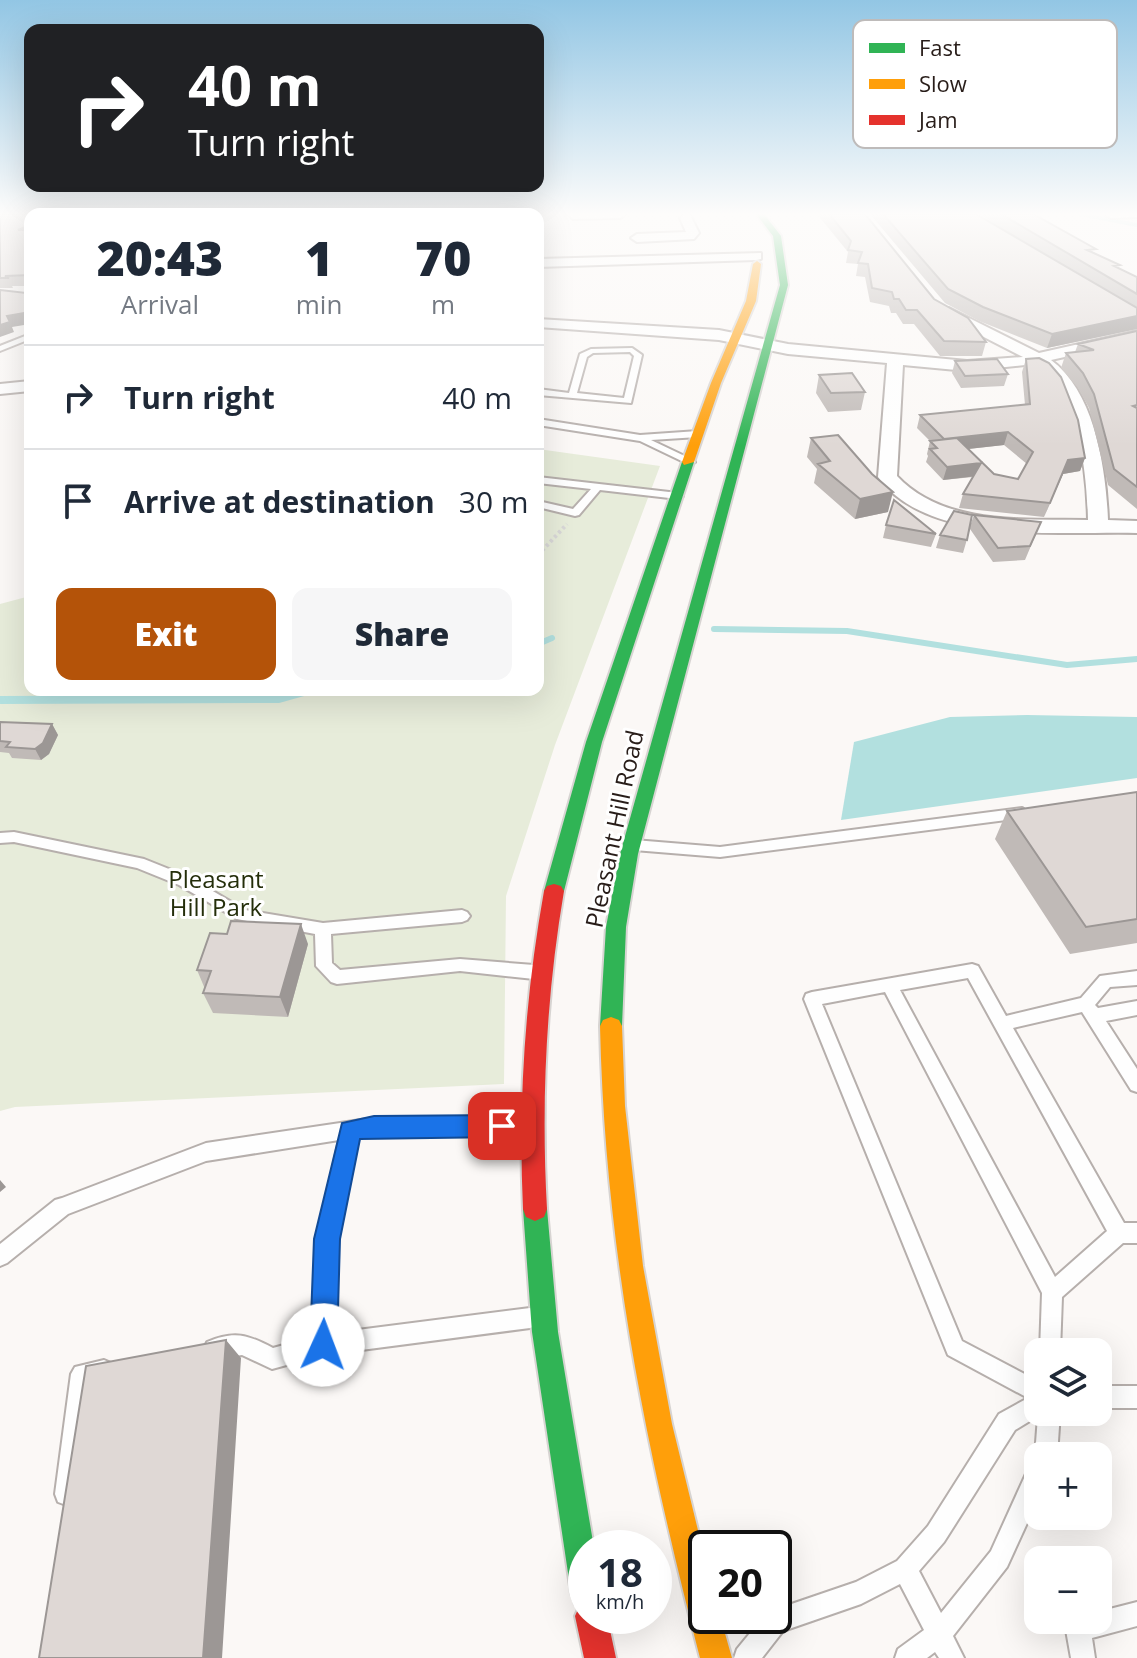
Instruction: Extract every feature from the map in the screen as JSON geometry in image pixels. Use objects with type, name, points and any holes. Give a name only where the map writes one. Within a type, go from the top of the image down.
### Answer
[{"type":"highway","name":"Pleasant Hill Road","points":[[574,1530],[542,1317],[530,1126],[538,972],[555,872],[579,789],[698,434],[735,337],[754,302],[753,291]]},
{"type":"highway","name":"Pleasant Hill Road","points":[[716,1658],[662,1451],[620,1192],[613,1116],[611,983],[616,925],[632,844],[671,689],[782,291]]},
{"type":"highway","points":[[595,1634],[600,1658]]},
{"type":"street","points":[[929,298],[938,308],[1056,372],[1071,388],[1099,496],[1098,526]]},
{"type":"street","points":[[544,323],[735,337],[769,343],[960,360],[1029,356],[1137,328]]},
{"type":"street","points":[[769,343],[788,349],[967,366],[1137,336]]},
{"type":"street","points":[[896,361],[892,377],[894,387],[887,477],[903,495],[934,511],[979,520],[1137,527]]},
{"type":"street","points":[[0,389],[24,387]]},
{"type":"lane","points":[[611,350],[615,327]]},
{"type":"lane","points":[[0,349],[24,339]]},
{"type":"lane","points":[[544,393],[628,401],[638,355],[632,350],[591,351],[583,356],[572,395]]},
{"type":"lane","points":[[544,423],[640,438],[698,434]]},
{"type":"lane","points":[[640,438],[690,462]]},
{"type":"lane","points":[[544,481],[679,496]]},
{"type":"lane","points":[[544,505],[575,513],[597,488]]},
{"type":"lane","points":[[632,844],[720,852],[1044,810]]},
{"type":"lane","points":[[0,838],[14,837],[139,863],[184,881],[242,915],[323,929],[462,916]]},
{"type":"lane","points":[[323,929],[324,966],[337,977],[460,965],[538,972]]},
{"type":"lane","points":[[1024,1385],[955,1348],[812,999],[972,971],[1128,1233],[1052,1292]]},
{"type":"lane","points":[[1090,1010],[1106,981],[1137,978]]},
{"type":"lane","points":[[889,985],[1052,1292],[1050,1338]]},
{"type":"lane","points":[[1001,1024],[1090,1010],[1137,1008]]},
{"type":"lane","points":[[1090,1010],[1137,1084]]},
{"type":"lane","points":[[0,1256],[62,1207],[206,1152],[374,1126],[530,1126]]},
{"type":"lane","points":[[323,1345],[327,1239],[350,1130]]},
{"type":"lane","points":[[199,1352],[243,1344],[272,1359],[323,1345],[542,1317]]},
{"type":"lane","points":[[63,1513],[82,1374],[126,1366]]},
{"type":"lane","points":[[1112,1397],[1137,1397]]},
{"type":"lane","points":[[746,1658],[775,1622],[861,1592],[905,1569],[936,1534],[1007,1422],[1024,1412]]},
{"type":"lane","points":[[907,1658],[941,1632],[999,1559],[1024,1504]]},
{"type":"lane","points":[[905,1569],[941,1632],[952,1658]]},
{"type":"lane","points":[[1083,1658],[1078,1630],[1137,1614]]},
{"type":"path","points":[[544,548],[575,513]]},
{"type":"green space","name":"Pleasant Hill Park","points":[[544,450],[660,466],[555,745],[506,896],[504,1084],[15,1107],[0,1111],[0,604],[24,598],[24,696],[544,696]]},
{"type":"water","points":[[950,717],[1137,717],[1137,778],[841,820],[854,742]]},
{"type":"building","points":[[0,291],[24,293],[24,313],[7,316],[10,322],[0,325]]},
{"type":"building","points":[[889,291],[928,291],[934,299],[968,318],[986,342],[944,341],[917,310],[906,310],[899,299],[894,299]]},
{"type":"building","points":[[953,291],[1109,291],[1137,308],[1137,316],[1052,334]]},
{"type":"building","points":[[1137,331],[1137,405],[1133,406],[1137,408],[1137,487],[1114,469],[1094,394],[1083,373],[1066,353],[1094,350],[1078,344]]},
{"type":"building","points":[[1039,358],[1049,363],[1061,377],[1078,420],[1085,458],[1068,460],[1050,503],[963,494],[981,463],[947,467],[930,449],[937,448],[930,441],[957,438],[994,474],[1018,479],[1033,452],[1008,432],[944,439],[920,415],[1030,404],[1026,359]]},
{"type":"building","points":[[997,359],[1008,374],[965,376],[955,361]]},
{"type":"building","points":[[852,373],[865,392],[831,393],[819,375]]},
{"type":"building","points":[[838,435],[872,474],[893,492],[860,499],[818,464],[830,461],[811,438]]},
{"type":"building","points":[[894,500],[936,534],[886,525]]},
{"type":"building","points":[[954,511],[972,515],[967,540],[940,535]]},
{"type":"building","points":[[974,515],[1041,522],[1030,546],[998,548]]},
{"type":"building","points":[[0,722],[52,724],[43,743],[35,749],[6,747],[10,742],[0,741]]},
{"type":"building","points":[[1137,792],[1137,919],[1086,927],[1007,811]]},
{"type":"building","points":[[231,921],[301,924],[280,997],[203,993],[211,971],[197,970],[210,933],[227,934]]},
{"type":"building","points":[[226,1340],[203,1658],[39,1658],[86,1366]]},
{"type":"waterway","points":[[714,629],[847,631],[1067,665],[1137,659]]},
{"type":"waterway","points":[[544,641],[552,638]]},
{"type":"waterway","points":[[0,700],[279,699],[290,696]]},
{"type":"traffic: fast","points":[[611,1026],[616,927],[629,854],[782,291]]},
{"type":"traffic: fast","points":[[554,891],[594,742],[688,462]]},
{"type":"traffic: fast","points":[[535,1209],[545,1332],[576,1530]]},
{"type":"traffic: slow","points":[[688,462],[753,291]]},
{"type":"traffic: slow","points":[[611,1026],[620,1186],[643,1345],[676,1503],[716,1658]]},
{"type":"traffic: jam","points":[[535,1209],[532,1129],[534,1049],[554,891]]},
{"type":"traffic: jam","points":[[595,1634],[600,1658]]},
{"type":"route","points":[[323,1345],[327,1239],[350,1130],[374,1126],[502,1126]]}]
